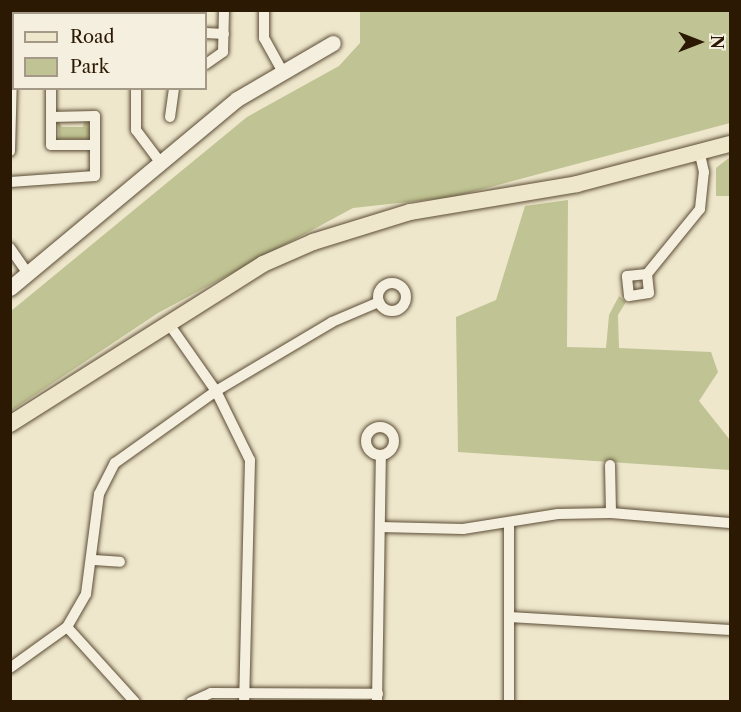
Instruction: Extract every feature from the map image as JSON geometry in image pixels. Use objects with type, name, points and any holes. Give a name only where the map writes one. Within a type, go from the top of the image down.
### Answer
[{"type":"main road","points":[[10,424],[263,264],[360,225],[577,184],[699,150],[730,144]]},
{"type":"street","points":[[207,63],[223,52],[224,10]]},
{"type":"street","points":[[264,10],[264,38],[282,70]]},
{"type":"street","points":[[207,33],[224,34]]},
{"type":"street","points":[[10,288],[160,162],[282,70],[333,43]]},
{"type":"street","points":[[10,152],[12,76]]},
{"type":"street","points":[[51,90],[51,145],[95,146]]},
{"type":"street","points":[[136,90],[136,130],[160,162]]},
{"type":"street","points":[[170,117],[174,90]]},
{"type":"street","points":[[10,182],[89,181],[95,176],[95,116],[51,117]]},
{"type":"street","points":[[646,274],[700,209],[704,172],[699,150]]},
{"type":"street","points":[[10,248],[28,274]]},
{"type":"street","points":[[10,668],[67,627],[86,594],[94,560],[99,494],[115,463],[131,448],[216,391],[332,322],[379,302]]},
{"type":"street","points":[[169,324],[216,391],[250,460],[244,697]]},
{"type":"street","points":[[191,702],[211,693],[244,697],[377,698],[381,455]]},
{"type":"street","points":[[610,465],[610,513]]},
{"type":"street","points":[[380,527],[463,530],[558,513],[610,513],[730,523]]},
{"type":"street","points":[[509,522],[509,702]]},
{"type":"street","points":[[94,560],[120,562]]},
{"type":"street","points":[[510,617],[730,630]]},
{"type":"street","points":[[67,627],[135,702]]},
{"type":"green space","points":[[360,11],[730,11],[730,123],[453,197],[353,208],[158,313],[11,411],[11,311],[247,117],[339,66],[360,43]]},
{"type":"green space","points":[[58,120],[62,127],[83,127],[84,121],[89,122],[91,139],[59,139]]},
{"type":"green space","points":[[730,157],[730,196],[716,196],[716,168]]},
{"type":"green space","points":[[568,200],[567,347],[606,348],[609,315],[619,296],[626,302],[618,315],[619,348],[711,352],[718,372],[699,401],[730,440],[730,470],[458,452],[456,317],[496,300],[525,206]]}]
